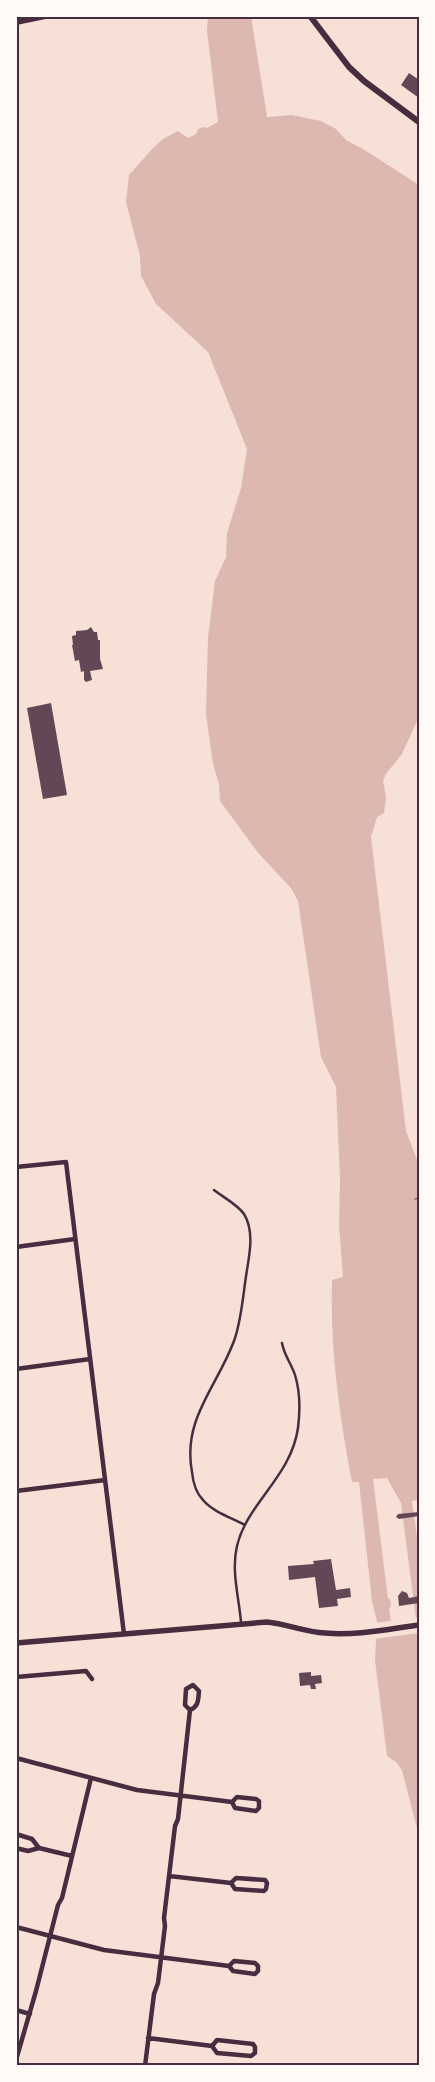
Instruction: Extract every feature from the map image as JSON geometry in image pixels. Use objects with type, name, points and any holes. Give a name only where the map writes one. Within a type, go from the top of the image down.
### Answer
[{"type":"main road","points":[[16,22],[45,16]]},
{"type":"main road","points":[[310,16],[349,67],[364,81],[419,122]]},
{"type":"street","points":[[16,1167],[66,1162],[124,1634]]},
{"type":"street","points":[[16,1247],[75,1239]]},
{"type":"street","points":[[16,1369],[90,1360]]},
{"type":"street","points":[[16,1491],[105,1480]]},
{"type":"street","points":[[16,1643],[241,1624],[280,1624],[329,1634],[368,1632],[419,1625]]},
{"type":"street","points":[[16,1677],[86,1671],[92,1679]]},
{"type":"street","points":[[145,2066],[154,1994],[158,1983],[169,1876],[181,1796],[190,1710],[198,1703],[199,1691],[192,1685],[186,1689],[185,1705],[190,1710]]},
{"type":"street","points":[[16,1758],[137,1790],[232,1802]]},
{"type":"street","points":[[16,2060],[30,2014],[91,1778]]},
{"type":"street","points":[[237,1797],[256,1799],[259,1801],[259,1808],[256,1811],[235,1808],[232,1802],[237,1797]]},
{"type":"street","points":[[16,1834],[32,1838],[39,1848]]},
{"type":"street","points":[[16,1848],[28,1851],[39,1848],[72,1856]]},
{"type":"street","points":[[169,1876],[231,1883],[235,1889],[264,1891],[267,1883],[264,1880],[236,1878],[231,1883]]},
{"type":"street","points":[[16,1926],[94,1948],[228,1966],[233,1971],[255,1974],[258,1971],[258,1966],[255,1963],[234,1961],[228,1966]]},
{"type":"street","points":[[16,2010],[30,2014]]},
{"type":"street","points":[[148,2038],[212,2046]]},
{"type":"street","points":[[217,2040],[252,2044],[255,2047],[255,2053],[251,2056],[216,2053],[212,2046],[217,2040]]},
{"type":"lane","points":[[214,1190],[243,1213],[250,1229],[249,1255],[234,1340],[198,1413],[191,1433],[189,1449],[196,1489],[202,1500],[212,1508],[245,1525]]},
{"type":"lane","points":[[241,1624],[235,1569],[237,1544],[245,1525],[286,1464],[296,1437],[299,1416],[298,1393],[295,1374],[284,1354],[282,1343]]},
{"type":"path","points":[[415,1199],[419,1198]]},
{"type":"shaded area","points":[[208,16],[251,16],[267,117],[292,115],[321,121],[336,129],[346,140],[419,185],[419,717],[402,754],[386,774],[383,781],[386,797],[384,813],[377,817],[371,837],[406,1131],[419,1165],[419,1500],[412,1501],[419,1550],[419,1836],[402,1770],[396,1762],[387,1756],[375,1660],[377,1622],[372,1601],[359,1482],[352,1482],[336,1381],[332,1331],[332,1280],[343,1277],[339,1226],[340,1179],[336,1087],[321,1057],[298,901],[291,888],[259,854],[220,801],[219,784],[213,764],[206,714],[208,637],[215,581],[226,557],[227,533],[241,488],[247,449],[208,352],[156,304],[141,276],[140,256],[126,202],[129,175],[163,139],[178,131],[188,138],[196,134],[198,129],[207,128],[218,122],[207,31]],"holes":[[[387,1478],[401,1503],[416,1619],[391,1622],[390,1599],[388,1599],[373,1479]]]},
{"type":"pier","points":[[419,1617],[419,1633],[374,1639],[374,1623]]},
{"type":"building","points":[[409,73],[419,80],[419,98],[401,85]]},
{"type":"building","points":[[91,627],[94,632],[97,632],[98,640],[100,640],[100,659],[103,669],[90,671],[92,680],[86,682],[84,680],[84,671],[81,672],[79,660],[75,661],[72,636],[76,635],[76,631],[87,630]]},
{"type":"building","points":[[51,703],[67,795],[43,799],[27,708]]},
{"type":"building","points":[[419,1512],[419,1516],[399,1519],[396,1517],[398,1514]]},
{"type":"building","points":[[331,1559],[336,1590],[350,1588],[351,1597],[337,1599],[338,1606],[319,1608],[315,1577],[289,1580],[288,1566],[314,1564],[313,1561]]},
{"type":"building","points":[[402,1591],[407,1593],[409,1598],[419,1596],[419,1603],[399,1606],[398,1596]]},
{"type":"building","points":[[311,1672],[311,1676],[321,1675],[322,1683],[315,1684],[316,1689],[311,1689],[310,1685],[300,1686],[299,1673]]}]
